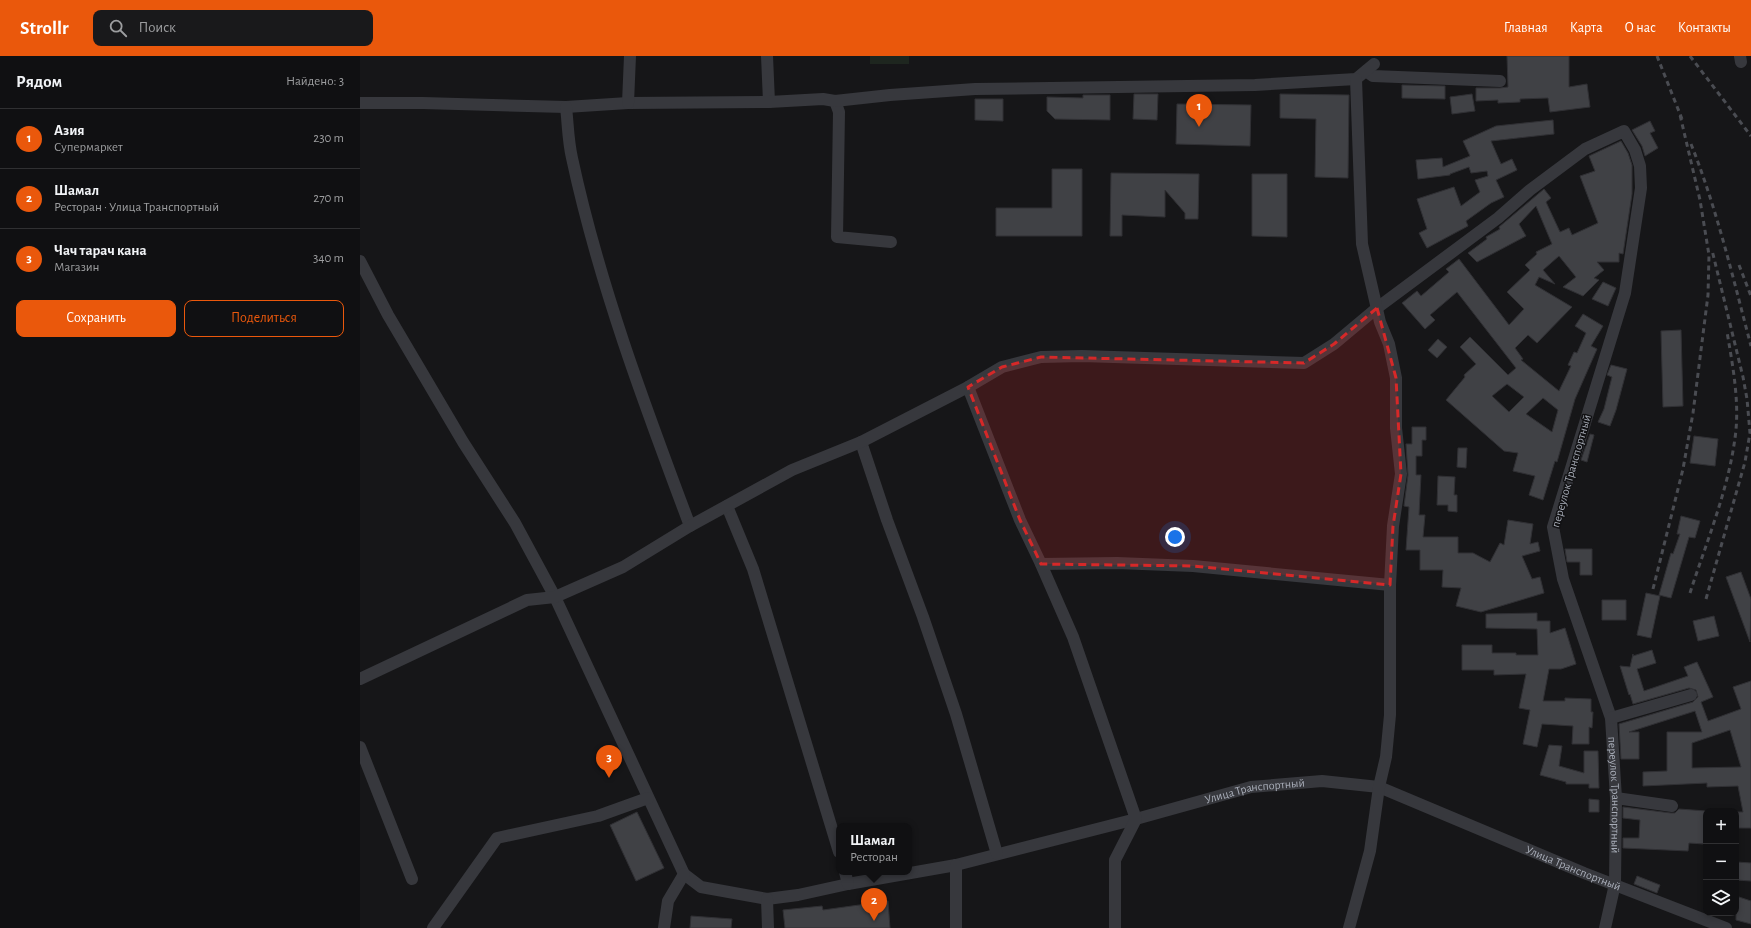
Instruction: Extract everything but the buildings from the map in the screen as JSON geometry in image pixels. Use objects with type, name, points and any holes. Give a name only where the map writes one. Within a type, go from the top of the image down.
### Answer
[{"type":"street","points":[[628,103],[630,56]]},
{"type":"street","points":[[768,56],[770,102]]},
{"type":"street","points":[[360,103],[423,103],[566,107],[628,103],[770,102],[823,99],[834,101],[890,95],[975,89],[1255,85],[1356,79],[1370,67],[1374,76],[1500,81]]},
{"type":"street","points":[[1349,928],[1370,851],[1379,787],[1386,757],[1390,715],[1390,585],[1393,526],[1400,474],[1396,428],[1396,378],[1389,344],[1377,308],[1362,244],[1356,79]]},
{"type":"street","points":[[834,101],[839,112],[837,237],[891,242]]},
{"type":"street","points":[[566,107],[572,157],[596,250],[630,366],[690,526]]},
{"type":"street","name":"переулок Транспортный","points":[[1377,308],[1498,218],[1530,190],[1585,149],[1624,131],[1635,150],[1640,166],[1641,188],[1625,293],[1553,527],[1563,579],[1611,718],[1616,798],[1615,884],[1605,928]]},
{"type":"street","points":[[360,261],[388,315],[463,442],[515,523],[555,597],[684,874],[668,901],[664,928]]},
{"type":"street","points":[[360,680],[527,600],[555,597],[623,567],[690,526],[792,470],[861,442],[968,387],[1002,367],[1041,357],[1082,356],[1304,363],[1334,344],[1377,308]]},
{"type":"street","points":[[968,387],[1020,520],[1041,564],[1072,637],[1136,820],[1115,860],[1115,928]]},
{"type":"street","points":[[861,442],[956,714],[997,854]]},
{"type":"street","points":[[727,506],[753,569],[836,842]]},
{"type":"street","points":[[1041,564],[1117,563],[1193,566],[1390,585]]},
{"type":"street","points":[[1611,718],[1691,695]]},
{"type":"street","points":[[360,747],[412,879]]},
{"type":"street","name":"Улица Транспортный","points":[[912,873],[956,865],[1136,820],[1251,787],[1322,781],[1379,787],[1584,873],[1726,928]]},
{"type":"street","points":[[433,928],[497,838],[598,816],[648,798]]},
{"type":"street","points":[[1616,798],[1672,806]]},
{"type":"street","points":[[956,865],[956,928]]},
{"type":"street","name":"Улица Транспортный","points":[[684,874],[701,887],[767,900],[798,896],[848,884],[899,875]]},
{"type":"street","points":[[846,875],[848,884]]},
{"type":"street","points":[[767,900],[768,928]]},
{"type":"highlighted area","points":[[1377,308],[1396,378],[1401,474],[1393,526],[1390,585],[1193,566],[1041,564],[1020,520],[968,387],[1002,367],[1041,357],[1304,363],[1334,344]]},
{"type":"shaded area","points":[[870,56],[909,56],[909,64],[870,64]]},
{"type":"railway","points":[[1657,56],[1682,119]]},
{"type":"railway","points":[[1690,56],[1751,136]]},
{"type":"railway","points":[[1653,589],[1683,469],[1693,413],[1708,295],[1709,255],[1700,200],[1680,115]]},
{"type":"railway","points":[[1691,144],[1717,219],[1751,346]]},
{"type":"railway","points":[[1706,599],[1745,462],[1750,433],[1747,399],[1743,377],[1712,250]]},
{"type":"railway","points":[[1739,265],[1751,296]]},
{"type":"railway","points":[[1690,593],[1722,497],[1732,458],[1735,438],[1737,412],[1727,332]]},
{"type":"place","name":"Азия","points":[[1199,127]]},
{"type":"place","name":"Чач тарач кана","points":[[609,778]]},
{"type":"place","name":"Шамал","points":[[874,921]]}]
